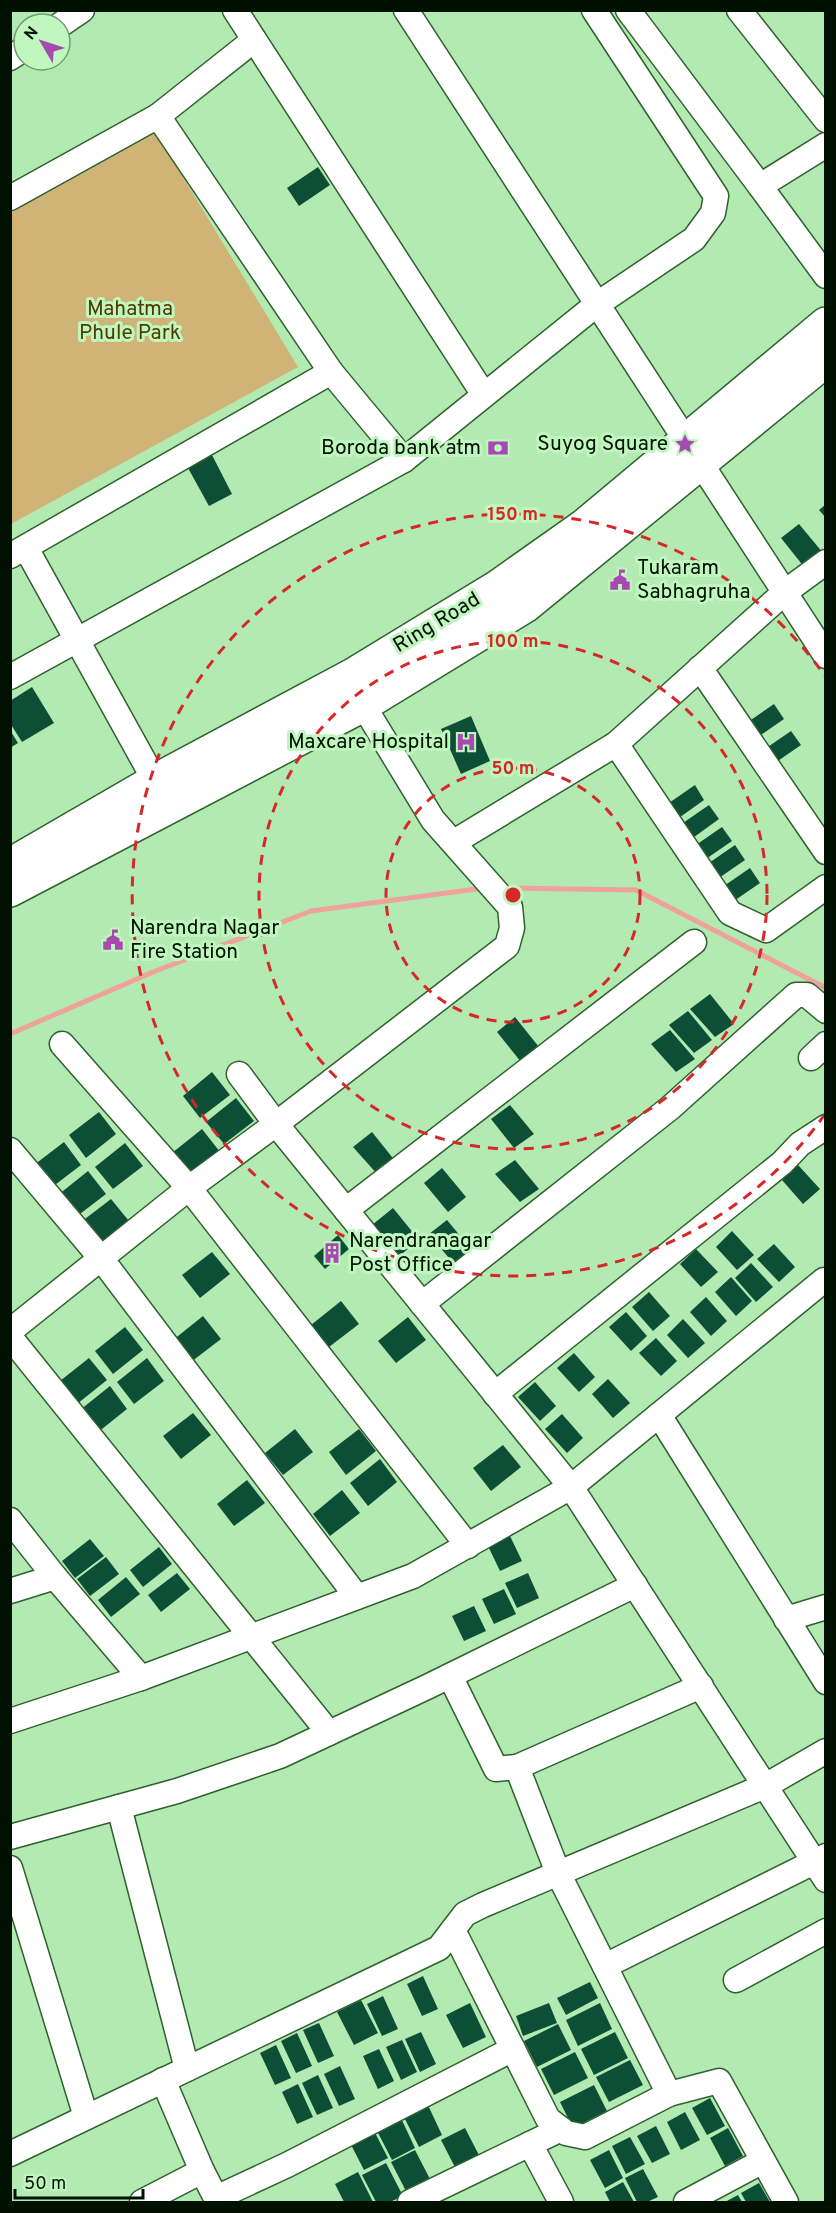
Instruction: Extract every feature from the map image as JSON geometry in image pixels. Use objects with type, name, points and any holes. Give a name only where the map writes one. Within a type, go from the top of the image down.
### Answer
[{"type":"highway","name":"Ring Road","points":[[10,890],[363,705],[525,606],[694,454],[825,324]]},
{"type":"highway","name":"Ring Road","points":[[10,865],[154,782],[353,675],[498,586],[694,454],[825,360]]},
{"type":"street","points":[[235,10],[484,395]]},
{"type":"street","points":[[406,10],[825,656]]},
{"type":"street","points":[[628,10],[825,276]]},
{"type":"street","points":[[739,10],[825,120]]},
{"type":"street","points":[[10,677],[404,460],[596,305],[694,239],[713,213],[716,196],[597,12]]},
{"type":"street","points":[[10,198],[158,116],[254,40]]},
{"type":"street","points":[[158,116],[331,372],[404,460]]},
{"type":"street","points":[[759,186],[825,144]]},
{"type":"street","points":[[154,782],[77,640],[18,552],[331,372]]},
{"type":"street","points":[[454,842],[616,744],[785,592],[825,562]]},
{"type":"street","points":[[700,668],[825,852]]},
{"type":"street","points":[[10,1331],[189,1188],[507,946],[512,928],[510,908],[484,875],[433,820],[363,705]]},
{"type":"street","points":[[616,744],[730,913],[766,930],[825,887]]},
{"type":"street","points":[[346,1210],[694,942]]},
{"type":"street","points":[[422,1304],[670,1108],[796,995],[807,995],[825,1011]]},
{"type":"street","points":[[62,1044],[189,1188],[468,1546]]},
{"type":"street","points":[[239,1074],[276,1124],[571,1487],[765,1786],[822,1866],[605,1966]]},
{"type":"street","points":[[495,1394],[782,1163],[800,1144],[825,1127]]},
{"type":"street","points":[[10,1150],[100,1257],[357,1597]]},
{"type":"street","points":[[10,1721],[141,1678],[413,1576],[571,1487],[824,1280]]},
{"type":"street","points":[[10,1337],[329,1733]]},
{"type":"street","points":[[659,1415],[825,1682]]},
{"type":"street","points":[[10,1520],[141,1678]]},
{"type":"street","points":[[10,1591],[55,1577]]},
{"type":"street","points":[[10,1837],[177,1791],[280,1756],[635,1585]]},
{"type":"street","points":[[786,1619],[825,1607]]},
{"type":"street","points":[[450,1676],[496,1769],[517,1767],[700,1686]]},
{"type":"street","points":[[10,2154],[439,1948],[465,1914],[765,1786],[825,1752]]},
{"type":"street","points":[[517,1767],[558,1873],[669,2094]]},
{"type":"street","points":[[119,1807],[187,2069]]},
{"type":"street","points":[[10,1868],[86,2117]]},
{"type":"street","points":[[453,1930],[548,2119],[561,2129],[585,2137],[616,2124],[669,2094],[719,2081],[786,2202]]},
{"type":"street","points":[[736,1980],[825,1931]]},
{"type":"street","points":[[164,2080],[202,2171],[217,2200],[513,2049]]},
{"type":"street","points":[[410,2202],[561,2129]]},
{"type":"street","points":[[530,2144],[561,2202]]},
{"type":"street","points":[[686,2202],[763,2161]]},
{"type":"street","points":[[142,2202],[202,2171]]},
{"type":"green space","name":"Mahatma Phule Park","points":[[152,126],[298,367],[11,524],[10,207]]},
{"type":"building","points":[[318,167],[330,185],[299,206],[287,188]]},
{"type":"building","points":[[212,455],[232,494],[209,506],[188,468]]},
{"type":"building","points":[[826,504],[826,518],[819,510]]},
{"type":"building","points":[[799,524],[823,553],[805,568],[781,538]]},
{"type":"building","points":[[32,687],[54,723],[22,742],[10,723],[10,701]]},
{"type":"building","points":[[774,704],[784,719],[755,739],[745,724]]},
{"type":"building","points":[[471,716],[490,761],[461,774],[441,729]]},
{"type":"building","points":[[10,730],[18,743],[10,748]]},
{"type":"building","points":[[791,731],[801,745],[772,765],[762,751]]},
{"type":"building","points":[[695,785],[704,800],[676,820],[666,805]]},
{"type":"building","points":[[709,805],[719,819],[690,840],[680,825]]},
{"type":"building","points":[[722,827],[732,841],[703,861],[693,847]]},
{"type":"building","points":[[735,845],[745,860],[716,880],[706,865]]},
{"type":"building","points":[[750,868],[760,883],[731,903],[721,888]]},
{"type":"building","points":[[710,994],[734,1024],[715,1037],[690,1009]]},
{"type":"building","points":[[688,1011],[712,1040],[694,1053],[669,1025]]},
{"type":"building","points":[[515,1017],[539,1047],[521,1062],[497,1032]]},
{"type":"building","points":[[670,1030],[695,1059],[676,1072],[651,1044]]},
{"type":"building","points":[[212,1072],[230,1095],[200,1118],[183,1096]]},
{"type":"building","points":[[236,1098],[254,1121],[224,1144],[206,1122]]},
{"type":"building","points":[[510,1105],[534,1134],[514,1148],[491,1119]]},
{"type":"building","points":[[99,1112],[116,1134],[86,1158],[69,1135]]},
{"type":"building","points":[[202,1129],[220,1152],[190,1176],[172,1153]]},
{"type":"building","points":[[372,1132],[396,1162],[378,1175],[353,1147]]},
{"type":"building","points":[[64,1142],[81,1165],[51,1188],[34,1165]]},
{"type":"building","points":[[125,1143],[143,1166],[113,1189],[95,1167]]},
{"type":"building","points":[[515,1160],[539,1189],[520,1202],[495,1174]]},
{"type":"building","points":[[798,1165],[820,1189],[803,1204],[782,1180]]},
{"type":"building","points":[[442,1168],[466,1197],[448,1212],[424,1183]]},
{"type":"building","points":[[88,1171],[106,1194],[76,1217],[58,1195]]},
{"type":"building","points":[[111,1199],[129,1221],[99,1245],[81,1222]]},
{"type":"building","points":[[393,1208],[419,1240],[398,1257],[372,1225]]},
{"type":"building","points":[[447,1220],[471,1249],[453,1263],[429,1234]]},
{"type":"building","points":[[732,1231],[754,1255],[737,1270],[716,1247]]},
{"type":"building","name":"Narendranagar Post Office","points":[[338,1235],[349,1249],[325,1269],[314,1256]]},
{"type":"building","points":[[774,1244],[795,1267],[779,1282],[757,1259]]},
{"type":"building","points":[[696,1249],[718,1272],[701,1287],[680,1264]]},
{"type":"building","points":[[212,1252],[230,1274],[200,1298],[182,1275]]},
{"type":"building","points":[[751,1263],[773,1287],[756,1302],[735,1278]]},
{"type":"building","points":[[731,1277],[752,1301],[736,1316],[715,1292]]},
{"type":"building","points":[[649,1292],[670,1316],[653,1331],[632,1307]]},
{"type":"building","points":[[706,1297],[727,1321],[711,1336],[690,1312]]},
{"type":"building","points":[[341,1301],[359,1324],[329,1347],[311,1325]]},
{"type":"building","points":[[626,1312],[647,1336],[631,1351],[609,1327]]},
{"type":"building","points":[[203,1316],[221,1339],[191,1362],[173,1340]]},
{"type":"building","points":[[408,1317],[426,1340],[396,1363],[378,1341]]},
{"type":"building","points":[[683,1319],[705,1343],[688,1358],[667,1335]]},
{"type":"building","points":[[125,1327],[143,1350],[113,1374],[95,1351]]},
{"type":"building","points":[[656,1338],[677,1361],[661,1376],[639,1353]]},
{"type":"building","points":[[574,1353],[595,1377],[579,1392],[557,1368]]},
{"type":"building","points":[[89,1358],[107,1380],[77,1404],[60,1381]]},
{"type":"building","points":[[147,1358],[164,1381],[134,1404],[117,1382]]},
{"type":"building","points":[[608,1379],[630,1403],[613,1418],[592,1394]]},
{"type":"building","points":[[535,1382],[556,1406],[540,1421],[518,1397]]},
{"type":"building","points":[[110,1386],[127,1409],[97,1433],[80,1410]]},
{"type":"building","points":[[193,1413],[211,1435],[181,1459],[163,1436]]},
{"type":"building","points":[[562,1414],[583,1438],[567,1453],[545,1429]]},
{"type":"building","points":[[295,1429],[313,1452],[283,1475],[265,1453]]},
{"type":"building","points":[[359,1429],[376,1451],[346,1475],[329,1452]]},
{"type":"building","points":[[503,1445],[521,1467],[491,1491],[473,1468]]},
{"type":"building","points":[[380,1459],[397,1482],[368,1506],[350,1483]]},
{"type":"building","points":[[247,1480],[265,1503],[234,1526],[217,1504]]},
{"type":"building","points":[[342,1490],[360,1513],[330,1536],[313,1514]]},
{"type":"building","points":[[510,1536],[522,1561],[500,1571],[488,1546]]},
{"type":"building","points":[[90,1539],[104,1556],[75,1578],[62,1561]]},
{"type":"building","points":[[159,1547],[172,1564],[143,1587],[130,1570]]},
{"type":"building","points":[[106,1557],[119,1574],[90,1596],[77,1579]]},
{"type":"building","points":[[177,1573],[190,1589],[161,1612],[148,1595]]},
{"type":"building","points":[[528,1573],[539,1598],[517,1608],[505,1583]]},
{"type":"building","points":[[126,1577],[140,1594],[111,1617],[98,1600]]},
{"type":"building","points":[[504,1589],[516,1614],[494,1624],[482,1599]]},
{"type":"building","points":[[474,1606],[486,1631],[464,1641],[452,1616]]},
{"type":"building","points":[[423,1976],[438,2009],[422,2016],[407,1984]]},
{"type":"building","points":[[590,1982],[598,1998],[566,2015],[557,1998]]},
{"type":"building","points":[[383,1996],[398,2029],[382,2036],[367,2004]]},
{"type":"building","points":[[361,2000],[378,2033],[354,2045],[337,2012]]},
{"type":"building","points":[[470,2003],[486,2037],[463,2048],[446,2015]]},
{"type":"building","points":[[549,2003],[557,2023],[523,2036],[516,2016]]},
{"type":"building","points":[[600,2003],[612,2029],[578,2046],[566,2020]]},
{"type":"building","points":[[319,2023],[334,2056],[318,2063],[303,2030]]},
{"type":"building","points":[[558,2024],[571,2050],[537,2067],[524,2041]]},
{"type":"building","points":[[421,2032],[436,2064],[420,2072],[405,2039]]},
{"type":"building","points":[[615,2032],[628,2058],[594,2075],[581,2049]]},
{"type":"building","points":[[297,2033],[312,2066],[296,2073],[281,2041]]},
{"type":"building","points":[[402,2040],[417,2072],[401,2080],[386,2047]]},
{"type":"building","points":[[276,2045],[291,2078],[275,2085],[260,2053]]},
{"type":"building","points":[[379,2049],[394,2081],[378,2089],[363,2056]]},
{"type":"building","points":[[575,2052],[588,2078],[554,2095],[541,2069]]},
{"type":"building","points":[[630,2060],[643,2085],[609,2102],[596,2077]]},
{"type":"building","points":[[340,2066],[355,2099],[339,2106],[324,2074]]},
{"type":"building","points":[[318,2075],[333,2108],[317,2115],[302,2083]]},
{"type":"building","points":[[298,2084],[313,2117],[297,2124],[282,2092]]},
{"type":"building","points":[[594,2085],[607,2111],[573,2128],[560,2102]]},
{"type":"building","points":[[710,2098],[725,2126],[707,2135],[692,2108]]},
{"type":"building","points":[[426,2101],[442,2135],[419,2147],[402,2113]]},
{"type":"building","points":[[685,2112],[700,2140],[681,2150],[667,2122]]},
{"type":"building","points":[[399,2114],[415,2148],[392,2160],[375,2127]]},
{"type":"building","points":[[371,2125],[388,2158],[364,2170],[347,2137]]},
{"type":"building","points":[[656,2126],[670,2154],[652,2163],[637,2136]]},
{"type":"building","points":[[465,2128],[482,2161],[458,2173],[441,2140]]},
{"type":"building","points":[[728,2128],[743,2156],[725,2166],[710,2138]]},
{"type":"building","points":[[630,2137],[645,2164],[626,2174],[612,2146]]},
{"type":"building","points":[[415,2150],[432,2183],[408,2195],[391,2162]]},
{"type":"building","points":[[609,2150],[623,2178],[605,2188],[590,2160]]},
{"type":"building","points":[[386,2163],[403,2196],[390,2202],[376,2202],[362,2175]]},
{"type":"building","points":[[643,2169],[658,2197],[647,2202],[637,2202],[625,2178]]},
{"type":"building","points":[[358,2172],[373,2202],[344,2202],[335,2184]]},
{"type":"building","points":[[623,2182],[634,2202],[610,2202],[605,2192]]},
{"type":"building","points":[[759,2183],[770,2202],[746,2202],[741,2193]]},
{"type":"building","points":[[738,2195],[742,2202],[725,2202]]},
{"type":"waterway","points":[[10,1034],[153,972],[311,911],[484,888]]},
{"type":"waterway","points":[[502,888],[636,890],[826,988]]},
{"type":"place","name":"Suyog Square","points":[[685,444]]},
{"type":"place","name":"Boroda bank atm","points":[[498,448]]},
{"type":"place","name":"Tukaram Sabhagruha","points":[[620,580]]},
{"type":"place","name":"Maxcare Hospital","points":[[466,742]]},
{"type":"place","name":"Narendra Nagar Fire Station","points":[[113,940]]},
{"type":"place","name":"Narendranagar Post Office","points":[[332,1253]]}]
